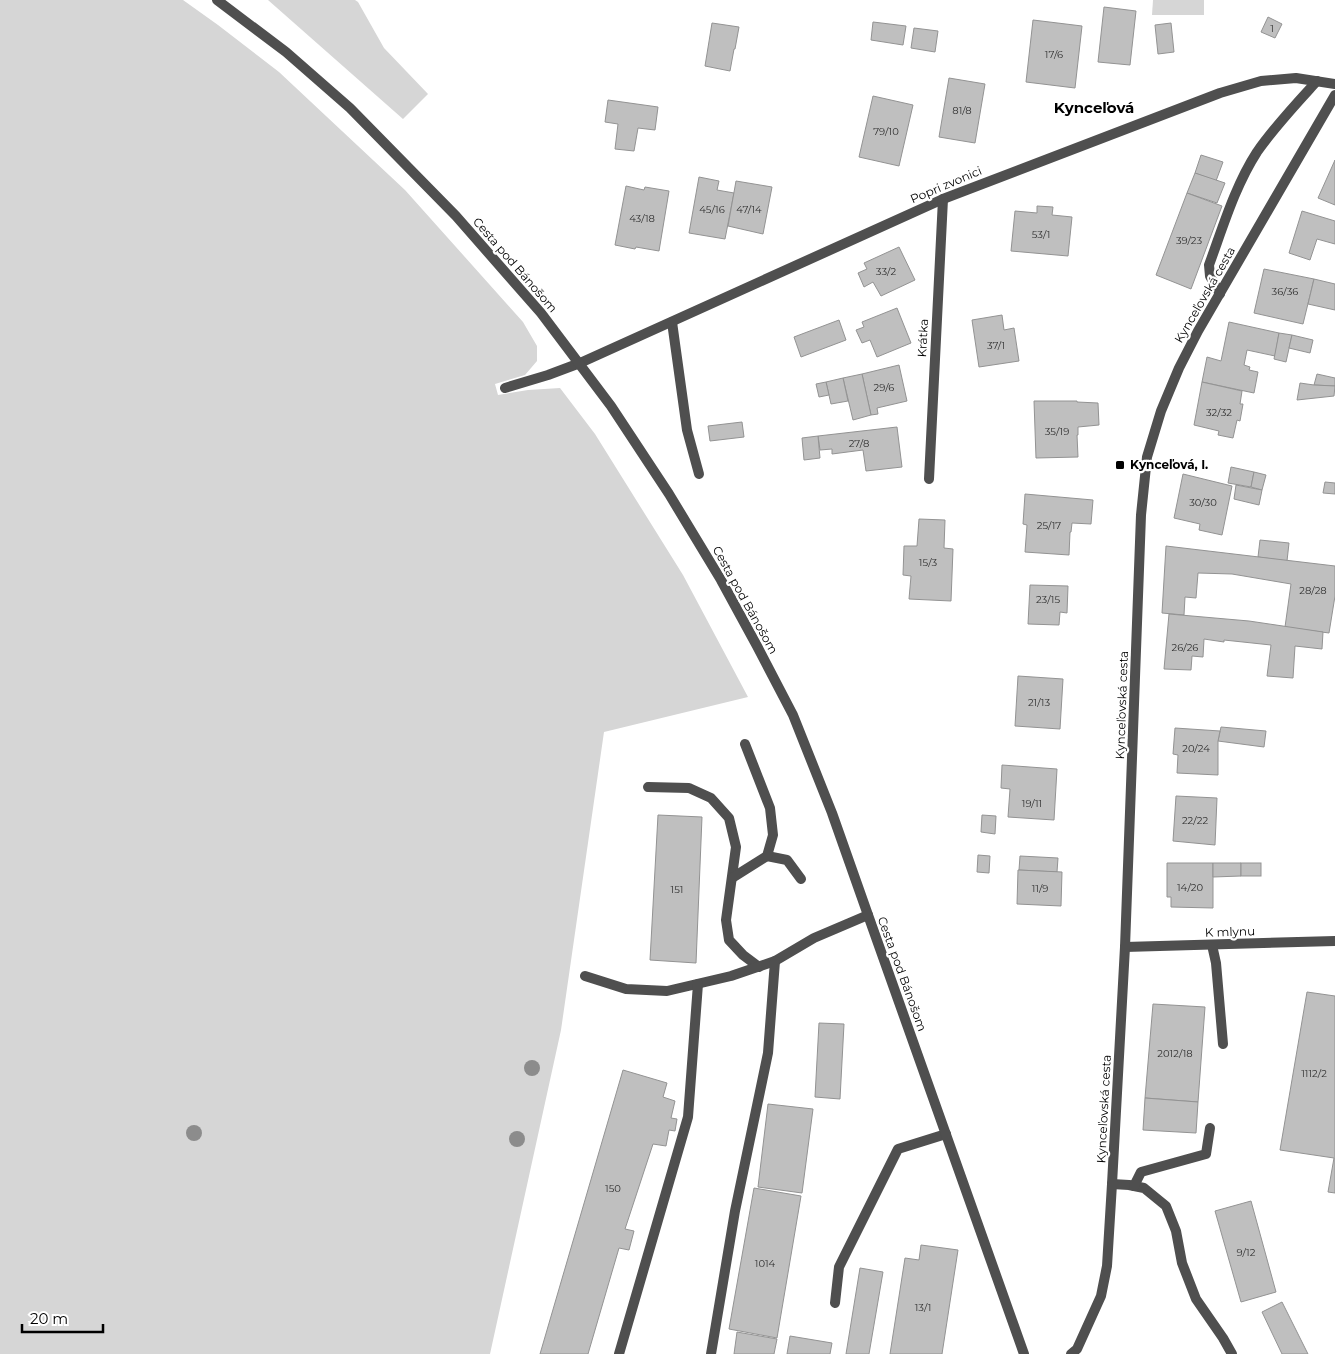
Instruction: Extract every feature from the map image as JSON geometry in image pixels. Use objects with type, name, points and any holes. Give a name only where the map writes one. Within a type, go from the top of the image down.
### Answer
[{"type":"street","name":"Cesta pod Bánošom","points":[[217,0],[286,52],[357,114],[456,216],[541,314],[580,363],[669,494],[720,580],[793,715],[832,813],[1024,1354]]},
{"type":"street","name":"Popri zvonici","points":[[505,388],[580,363],[943,199],[1220,93],[1261,81],[1296,78],[1335,84]]},
{"type":"street","points":[[1220,294],[1210,276],[1209,265],[1240,183],[1274,128],[1317,81]]},
{"type":"street","name":"Kynceľovská cesta","points":[[1071,1354],[1077,1349],[1102,1296],[1107,1266],[1125,947],[1141,515],[1148,457],[1161,411],[1179,368],[1335,95]]},
{"type":"street","name":"Krátka","points":[[929,479],[943,199]]},
{"type":"street","points":[[672,322],[687,430],[700,474]]},
{"type":"street","points":[[732,878],[766,856],[773,835],[770,808],[745,744]]},
{"type":"street","points":[[648,787],[689,788],[711,798],[729,818],[736,847],[726,920],[730,940],[743,956],[759,967]]},
{"type":"street","points":[[766,856],[787,860],[801,879]]},
{"type":"street","points":[[584,976],[626,989],[666,991],[731,976],[775,961],[814,938],[868,915]]},
{"type":"street","name":"K mlynu","points":[[1125,947],[1335,941]]},
{"type":"street","points":[[1212,945],[1216,963],[1223,1044]]},
{"type":"street","points":[[711,1354],[735,1211],[768,1053],[775,961]]},
{"type":"street","points":[[619,1354],[688,1117],[698,984]]},
{"type":"street","points":[[1134,1186],[1141,1172],[1206,1154],[1210,1128]]},
{"type":"street","points":[[834,1303],[839,1267],[898,1148],[946,1134]]},
{"type":"street","points":[[1112,1184],[1144,1188],[1166,1206],[1176,1231],[1182,1264],[1196,1299],[1224,1338],[1232,1354]]},
{"type":"shaded area","points":[[0,0],[183,0],[279,72],[405,190],[523,322],[537,346],[537,361],[525,375],[495,384],[498,395],[528,390],[560,388],[595,434],[683,575],[748,697],[604,732],[561,1030],[490,1354],[0,1354]]},
{"type":"shaded area","points":[[268,0],[355,0],[358,2],[384,48],[428,94],[403,119]]},
{"type":"shaded area","points":[[1153,0],[1204,0],[1204,15],[1152,15]]},
{"type":"building","points":[[1104,7],[1136,11],[1130,65],[1098,62]]},
{"type":"building","points":[[1268,17],[1282,24],[1275,38],[1261,32]]},
{"type":"building","points":[[1033,20],[1082,26],[1075,88],[1026,82]]},
{"type":"building","points":[[873,22],[906,26],[903,45],[871,40]]},
{"type":"building","points":[[712,23],[739,27],[730,71],[705,66]]},
{"type":"building","points":[[1171,23],[1174,52],[1158,54],[1155,25]]},
{"type":"building","points":[[914,28],[938,31],[935,52],[911,48]]},
{"type":"building","points":[[949,78],[985,84],[975,143],[939,137]]},
{"type":"building","points":[[873,96],[913,105],[899,166],[859,157]]},
{"type":"building","points":[[608,100],[658,107],[655,130],[638,128],[634,151],[615,149],[618,124],[605,122]]},
{"type":"building","points":[[1201,155],[1223,162],[1216,181],[1195,173]]},
{"type":"building","points":[[1335,160],[1335,205],[1318,198]]},
{"type":"building","points":[[1195,173],[1225,183],[1217,203],[1187,193]]},
{"type":"building","points":[[699,177],[719,181],[717,190],[734,193],[725,239],[689,233]]},
{"type":"building","points":[[736,181],[772,187],[763,234],[728,226]]},
{"type":"building","points":[[626,186],[644,190],[645,187],[669,191],[659,251],[615,245]]},
{"type":"building","points":[[1187,193],[1222,206],[1191,289],[1156,275]]},
{"type":"building","points":[[1037,206],[1053,207],[1052,215],[1072,217],[1068,256],[1011,251],[1015,211],[1037,213]]},
{"type":"building","points":[[1302,211],[1335,221],[1335,244],[1317,239],[1310,260],[1289,253]]},
{"type":"building","points":[[899,247],[915,280],[881,296],[873,282],[864,287],[858,273],[867,269],[864,263]]},
{"type":"building","points":[[1264,269],[1314,279],[1303,324],[1254,313]]},
{"type":"building","points":[[1314,279],[1335,284],[1335,310],[1308,304]]},
{"type":"building","points":[[897,308],[911,343],[877,357],[870,340],[862,343],[856,330],[864,327],[862,322]]},
{"type":"building","points":[[1002,315],[1004,330],[1014,328],[1019,361],[979,367],[972,320]]},
{"type":"building","points":[[839,320],[846,340],[801,357],[794,337]]},
{"type":"building","points":[[1229,322],[1279,333],[1275,356],[1247,350],[1244,365],[1250,367],[1249,370],[1258,372],[1254,393],[1202,382],[1207,357],[1221,361]]},
{"type":"building","points":[[1279,333],[1292,335],[1286,362],[1274,359]]},
{"type":"building","points":[[1292,335],[1313,340],[1310,353],[1289,348]]},
{"type":"building","points":[[899,365],[907,401],[877,408],[878,414],[871,415],[862,374]]},
{"type":"building","points":[[862,374],[871,415],[853,420],[843,378]]},
{"type":"building","points":[[1317,374],[1335,378],[1335,386],[1314,385]]},
{"type":"building","points":[[843,378],[848,401],[831,404],[826,382]]},
{"type":"building","points":[[826,382],[829,395],[819,397],[816,384]]},
{"type":"building","points":[[1202,382],[1242,391],[1240,404],[1243,404],[1240,421],[1237,420],[1233,438],[1218,435],[1219,431],[1194,425]]},
{"type":"building","points":[[1300,383],[1335,386],[1334,396],[1297,400]]},
{"type":"building","points":[[1034,401],[1098,403],[1099,425],[1078,427],[1078,457],[1036,458]]},
{"type":"building","points":[[742,422],[744,437],[710,441],[708,426]]},
{"type":"building","points":[[897,427],[902,467],[866,471],[863,450],[832,454],[832,449],[820,450],[818,436]]},
{"type":"building","points":[[818,436],[820,458],[804,460],[802,438]]},
{"type":"building","points":[[1231,467],[1254,472],[1251,487],[1228,483]]},
{"type":"building","points":[[1254,472],[1266,475],[1262,490],[1251,487]]},
{"type":"building","points":[[1183,474],[1232,486],[1222,535],[1199,530],[1200,524],[1174,518]]},
{"type":"building","points":[[1325,482],[1335,483],[1335,494],[1323,493]]},
{"type":"building","points":[[1236,485],[1262,490],[1259,505],[1234,499]]},
{"type":"building","points":[[1025,494],[1093,500],[1091,524],[1072,523],[1069,555],[1025,552],[1027,525],[1023,524]]},
{"type":"building","points":[[919,519],[945,520],[944,548],[953,549],[951,601],[909,599],[911,576],[903,575],[904,546],[917,546]]},
{"type":"building","points":[[1260,540],[1289,543],[1287,561],[1258,557]]},
{"type":"building","points":[[1166,546],[1335,566],[1335,596],[1329,633],[1285,627],[1291,584],[1232,574],[1198,573],[1196,598],[1185,597],[1184,615],[1162,613]]},
{"type":"building","points":[[1030,585],[1068,586],[1067,613],[1060,612],[1059,625],[1028,624]]},
{"type":"building","points":[[1169,614],[1249,621],[1323,632],[1322,649],[1295,646],[1293,678],[1267,676],[1271,645],[1224,640],[1224,642],[1204,639],[1203,657],[1192,656],[1191,670],[1164,669]]},
{"type":"building","points":[[1018,676],[1063,679],[1060,729],[1015,726]]},
{"type":"building","points":[[1221,727],[1266,731],[1264,747],[1218,741]]},
{"type":"building","points":[[1175,728],[1220,731],[1218,741],[1218,775],[1177,773],[1178,755],[1173,754]]},
{"type":"building","points":[[1002,765],[1057,769],[1054,820],[1008,817],[1010,789],[1001,788]]},
{"type":"building","points":[[1176,796],[1217,798],[1215,845],[1173,841]]},
{"type":"building","points":[[658,815],[702,817],[696,963],[650,960]]},
{"type":"building","points":[[982,815],[996,816],[995,834],[981,832]]},
{"type":"building","points":[[978,855],[990,856],[989,873],[977,872]]},
{"type":"building","points":[[1020,856],[1058,858],[1057,872],[1019,870]]},
{"type":"building","points":[[1167,863],[1213,863],[1213,908],[1171,907],[1171,897],[1167,897]]},
{"type":"building","points":[[1213,863],[1241,863],[1241,876],[1213,877]]},
{"type":"building","points":[[1241,863],[1261,863],[1261,876],[1241,876]]},
{"type":"building","points":[[1018,870],[1062,872],[1061,906],[1017,904]]},
{"type":"building","points":[[1307,992],[1335,996],[1335,1193],[1328,1192],[1334,1158],[1280,1150]]},
{"type":"building","points":[[1153,1004],[1205,1007],[1198,1102],[1145,1098]]},
{"type":"building","points":[[819,1023],[844,1024],[840,1099],[815,1097]]},
{"type":"building","points":[[623,1070],[667,1083],[663,1097],[675,1101],[671,1118],[677,1119],[675,1131],[669,1130],[666,1146],[653,1144],[625,1229],[634,1231],[629,1250],[619,1248],[588,1354],[540,1354]]},
{"type":"building","points":[[1145,1098],[1198,1102],[1196,1133],[1143,1130]]},
{"type":"building","points":[[768,1104],[813,1109],[802,1193],[758,1187]]},
{"type":"building","points":[[754,1188],[801,1196],[777,1338],[729,1329]]},
{"type":"building","points":[[1251,1201],[1276,1292],[1241,1302],[1215,1211]]},
{"type":"building","points":[[921,1245],[958,1250],[942,1354],[890,1354],[905,1258],[919,1260]]},
{"type":"building","points":[[860,1268],[883,1272],[869,1354],[846,1354]]},
{"type":"building","points":[[1282,1302],[1308,1354],[1282,1354],[1262,1312]]},
{"type":"building","points":[[737,1332],[777,1339],[774,1354],[734,1354]]},
{"type":"building","points":[[790,1336],[832,1343],[830,1354],[787,1354]]},
{"type":"place","name":"Kynceľová, I.","points":[[1120,465]]},
{"type":"district","name":"Kynceľová","points":[[1094,108]]}]
